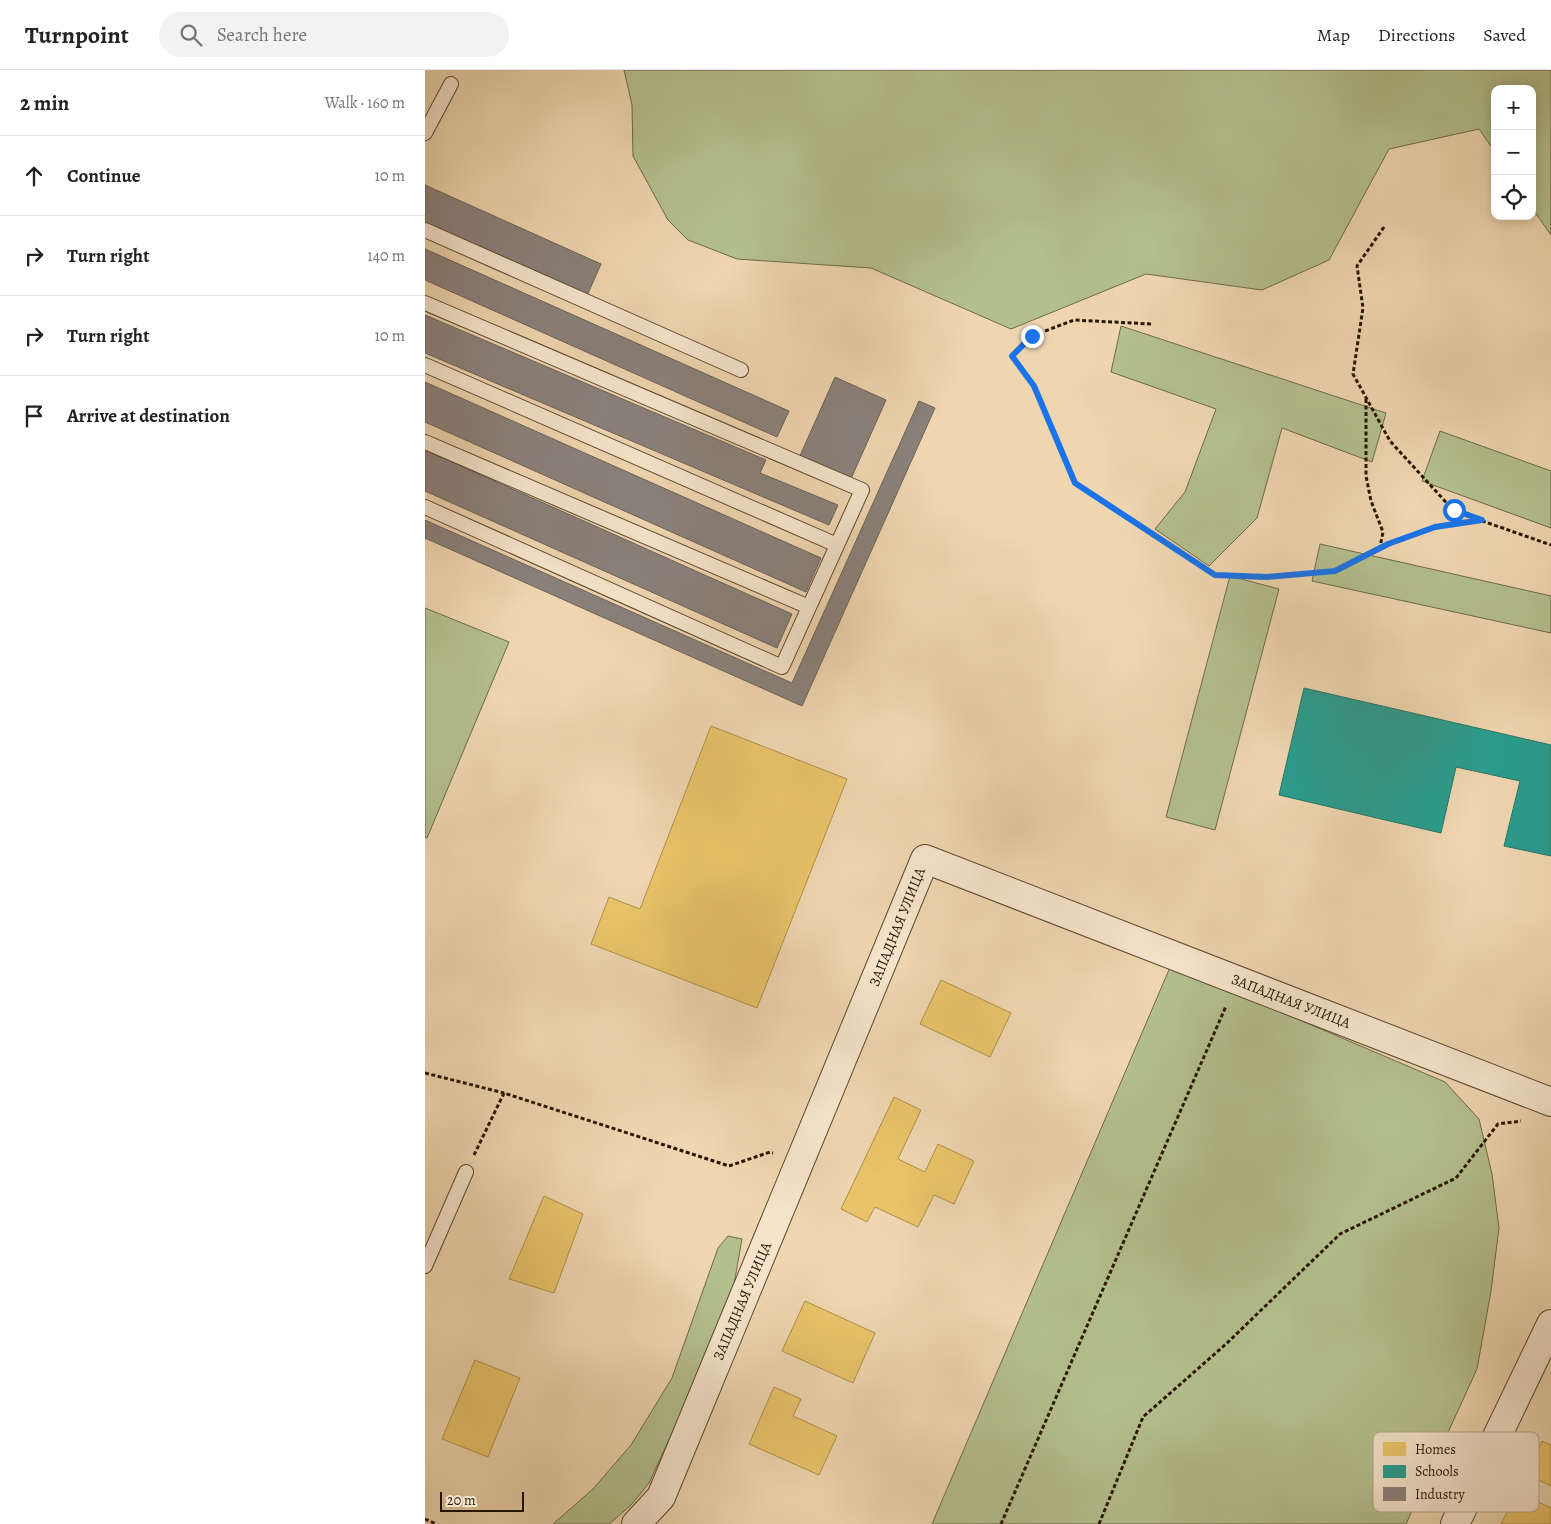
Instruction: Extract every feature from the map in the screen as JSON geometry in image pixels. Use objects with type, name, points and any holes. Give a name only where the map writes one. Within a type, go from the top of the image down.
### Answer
[{"type":"street","name":"ЗАПАДНАЯ УЛИЦА","points":[[636,1524],[661,1497],[925,860],[1551,1102]]},
{"type":"street","points":[[1499,1432],[1551,1324]]},
{"type":"street","points":[[1455,1524],[1461,1512]]},
{"type":"lane","points":[[425,133],[451,84]]},
{"type":"lane","points":[[425,230],[741,370]]},
{"type":"lane","points":[[425,302],[862,490],[782,667],[425,508]]},
{"type":"lane","points":[[425,364],[837,545]]},
{"type":"lane","points":[[425,442],[809,607]]},
{"type":"lane","points":[[425,1266],[466,1172]]},
{"type":"path","points":[[1384,227],[1357,266],[1363,308],[1353,374],[1390,441],[1454,510],[1551,545]]},
{"type":"path","points":[[1151,324],[1074,320],[1032,336],[1012,356],[1034,386],[1075,483],[1215,575],[1267,577],[1335,571],[1380,548],[1435,527],[1482,520]]},
{"type":"path","points":[[1366,398],[1366,476],[1371,501],[1383,532],[1380,548]]},
{"type":"path","points":[[1001,1524],[1237,980]]},
{"type":"path","points":[[425,1073],[504,1093],[729,1166],[770,1152],[799,1164]]},
{"type":"path","points":[[466,1172],[504,1093]]},
{"type":"path","points":[[1099,1524],[1143,1416],[1226,1344],[1340,1234],[1456,1178],[1498,1124],[1525,1120]]},
{"type":"path","points":[[425,1519],[436,1524]]},
{"type":"green space","points":[[624,70],[1551,70],[1551,235],[1536,214],[1536,85],[1491,85],[1491,146],[1479,129],[1389,149],[1329,260],[1262,290],[1146,274],[1011,329],[871,268],[737,259],[688,240],[668,220],[633,156],[632,105]]},
{"type":"green space","points":[[1121,326],[1386,413],[1372,462],[1282,428],[1257,518],[1209,566],[1155,529],[1185,492],[1216,409],[1111,372]]},
{"type":"green space","points":[[1440,431],[1551,471],[1551,528],[1422,481]]},
{"type":"green space","points":[[1320,544],[1551,596],[1551,633],[1312,581]]},
{"type":"green space","points":[[1230,576],[1279,589],[1215,830],[1166,817]]},
{"type":"green space","points":[[425,608],[509,642],[427,838],[425,837]]},
{"type":"green space","points":[[1171,965],[1445,1082],[1479,1119],[1492,1174],[1499,1228],[1491,1291],[1477,1369],[1448,1432],[1373,1432],[1373,1512],[1411,1512],[1406,1524],[932,1524]]},
{"type":"green space","points":[[728,1236],[742,1239],[730,1307],[649,1483],[631,1505],[609,1524],[553,1524],[593,1489],[631,1445],[672,1378],[718,1248]]},
{"type":"building: Homes","points":[[711,726],[847,779],[757,1008],[591,944],[609,897],[640,909]]},
{"type":"building: Homes","points":[[941,980],[1011,1013],[990,1057],[920,1024]]},
{"type":"building: Homes","points":[[894,1097],[921,1110],[898,1159],[925,1172],[938,1144],[974,1161],[954,1204],[934,1195],[918,1227],[875,1207],[867,1222],[841,1209]]},
{"type":"building: Homes","points":[[544,1196],[583,1214],[554,1293],[509,1279]]},
{"type":"building: Homes","points":[[805,1301],[875,1333],[853,1383],[782,1351]]},
{"type":"building: Homes","points":[[475,1360],[520,1378],[488,1457],[442,1439]]},
{"type":"building: Homes","points":[[774,1387],[801,1399],[793,1416],[837,1436],[819,1475],[749,1444]]},
{"type":"building: Homes","points":[[1542,1441],[1551,1445],[1551,1486],[1539,1480],[1539,1447]]},
{"type":"building: Homes","points":[[1539,1502],[1551,1508],[1551,1524],[1501,1524],[1507,1512],[1539,1512]]},
{"type":"building: Schools","points":[[1304,688],[1551,745],[1551,856],[1504,846],[1520,781],[1456,767],[1441,833],[1279,795]]},
{"type":"building: Industry","points":[[425,185],[601,264],[586,298],[425,226]]},
{"type":"building: Industry","points":[[425,249],[789,411],[777,437],[425,280]]},
{"type":"building: Industry","points":[[425,315],[766,460],[760,473],[838,505],[829,525],[425,353]]},
{"type":"building: Industry","points":[[835,377],[886,400],[850,481],[799,458]]},
{"type":"building: Industry","points":[[425,382],[821,558],[806,592],[425,422]]},
{"type":"building: Industry","points":[[919,401],[935,408],[802,706],[425,538],[425,520],[792,683]]},
{"type":"building: Industry","points":[[425,450],[792,614],[777,648],[425,491]]},
{"type":"route","points":[[1032,336],[1012,356],[1034,386],[1075,483],[1215,575],[1267,577],[1335,571],[1388,544],[1435,527],[1482,520],[1454,510]]}]
